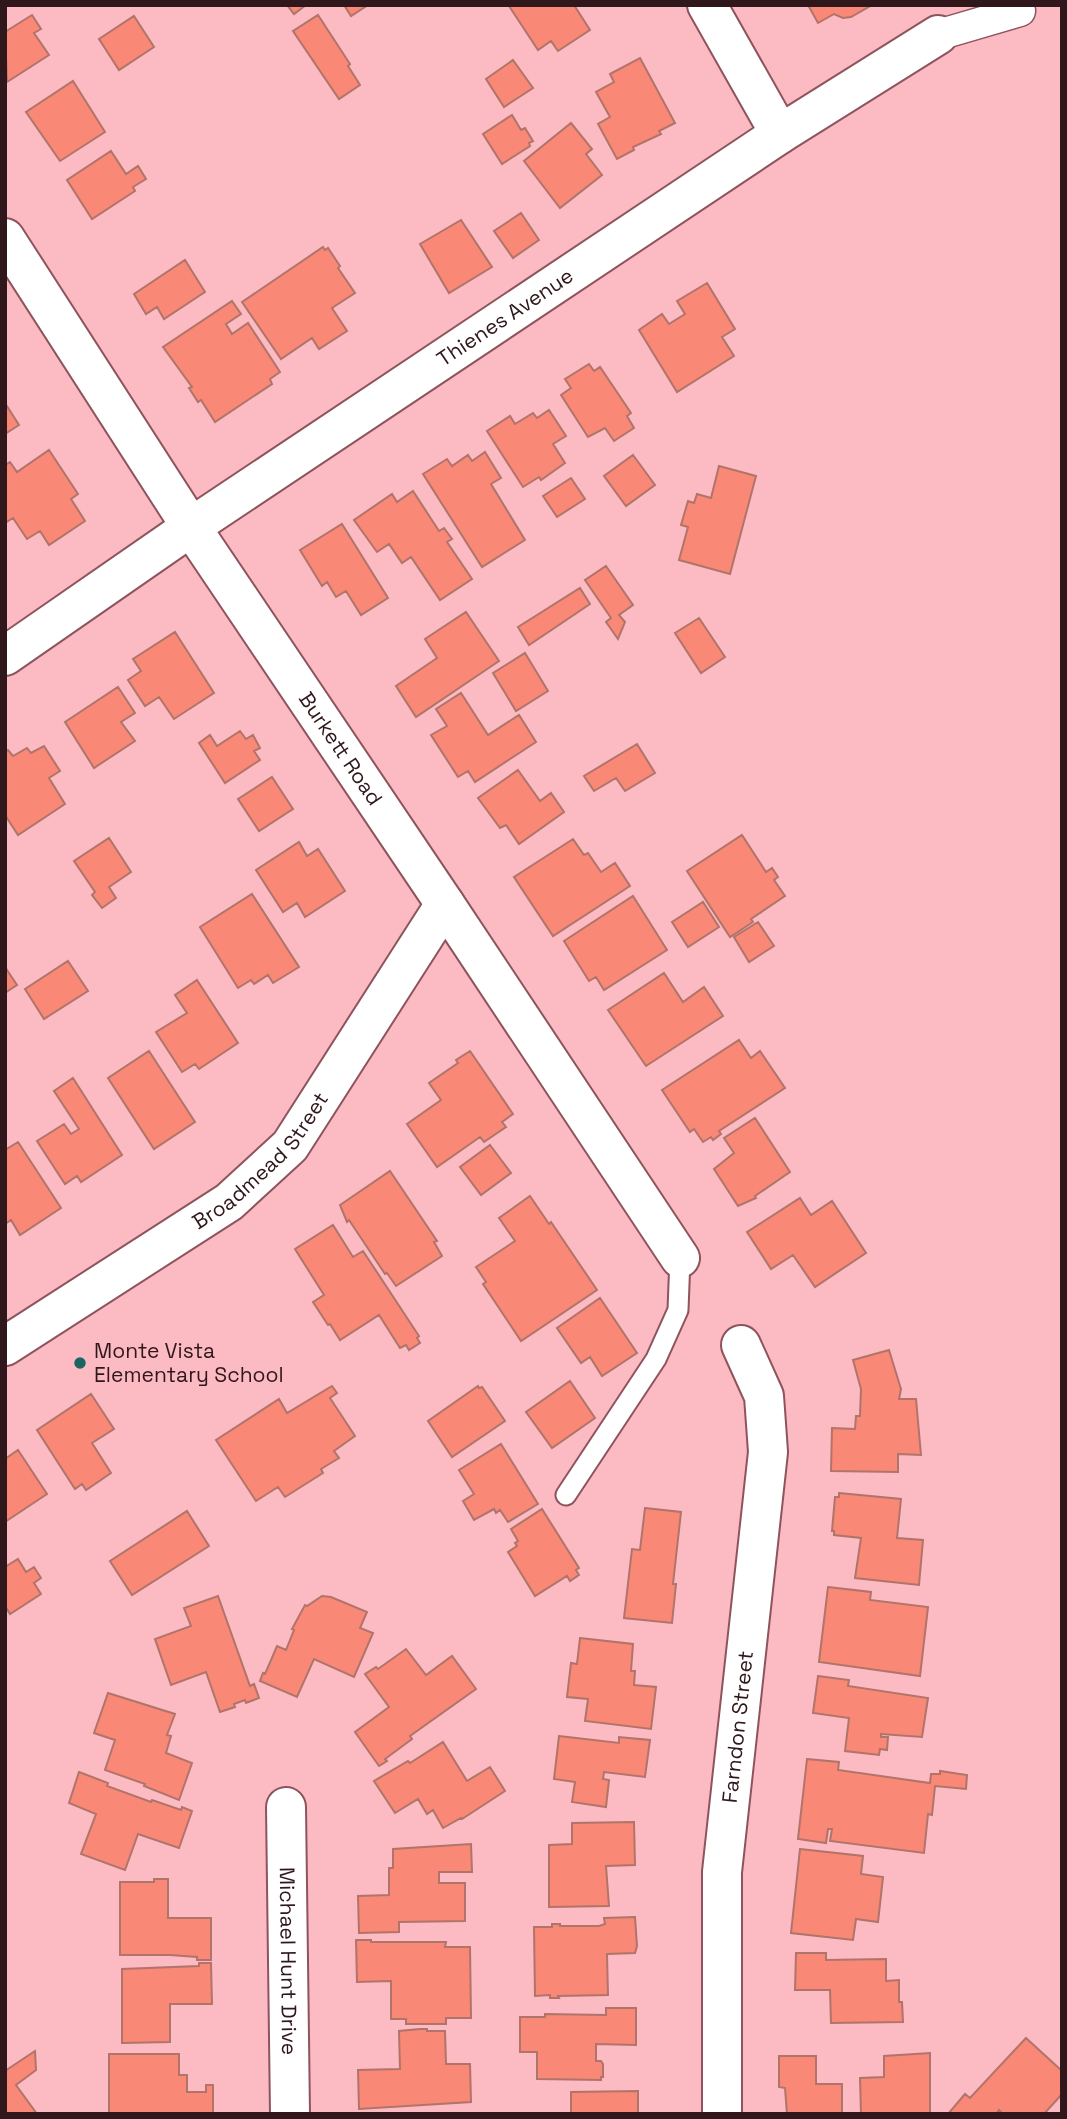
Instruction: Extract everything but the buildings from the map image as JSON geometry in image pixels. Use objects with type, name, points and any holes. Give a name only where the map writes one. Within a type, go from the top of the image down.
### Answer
[{"type":"street","points":[[706,5],[780,134]]},
{"type":"street","name":"Thienes Avenue","points":[[5,656],[191,527],[780,134],[938,35],[1020,11]]},
{"type":"street","name":"Burkett Road","points":[[5,238],[191,527],[680,1258]]},
{"type":"street","name":"Broadmead Street","points":[[5,1346],[229,1202],[290,1146],[445,904]]},
{"type":"street","name":"Farndon Street","points":[[722,2114],[722,1872],[768,1452],[764,1396],[741,1345]]},
{"type":"street","name":"Michael Hunt Drive","points":[[286,1807],[290,2114]]},
{"type":"lane","points":[[566,1495],[656,1359],[674,1322],[680,1295],[680,1258]]},
{"type":"place","name":"Monte Vista Elementary School","points":[[80,1363]]}]
